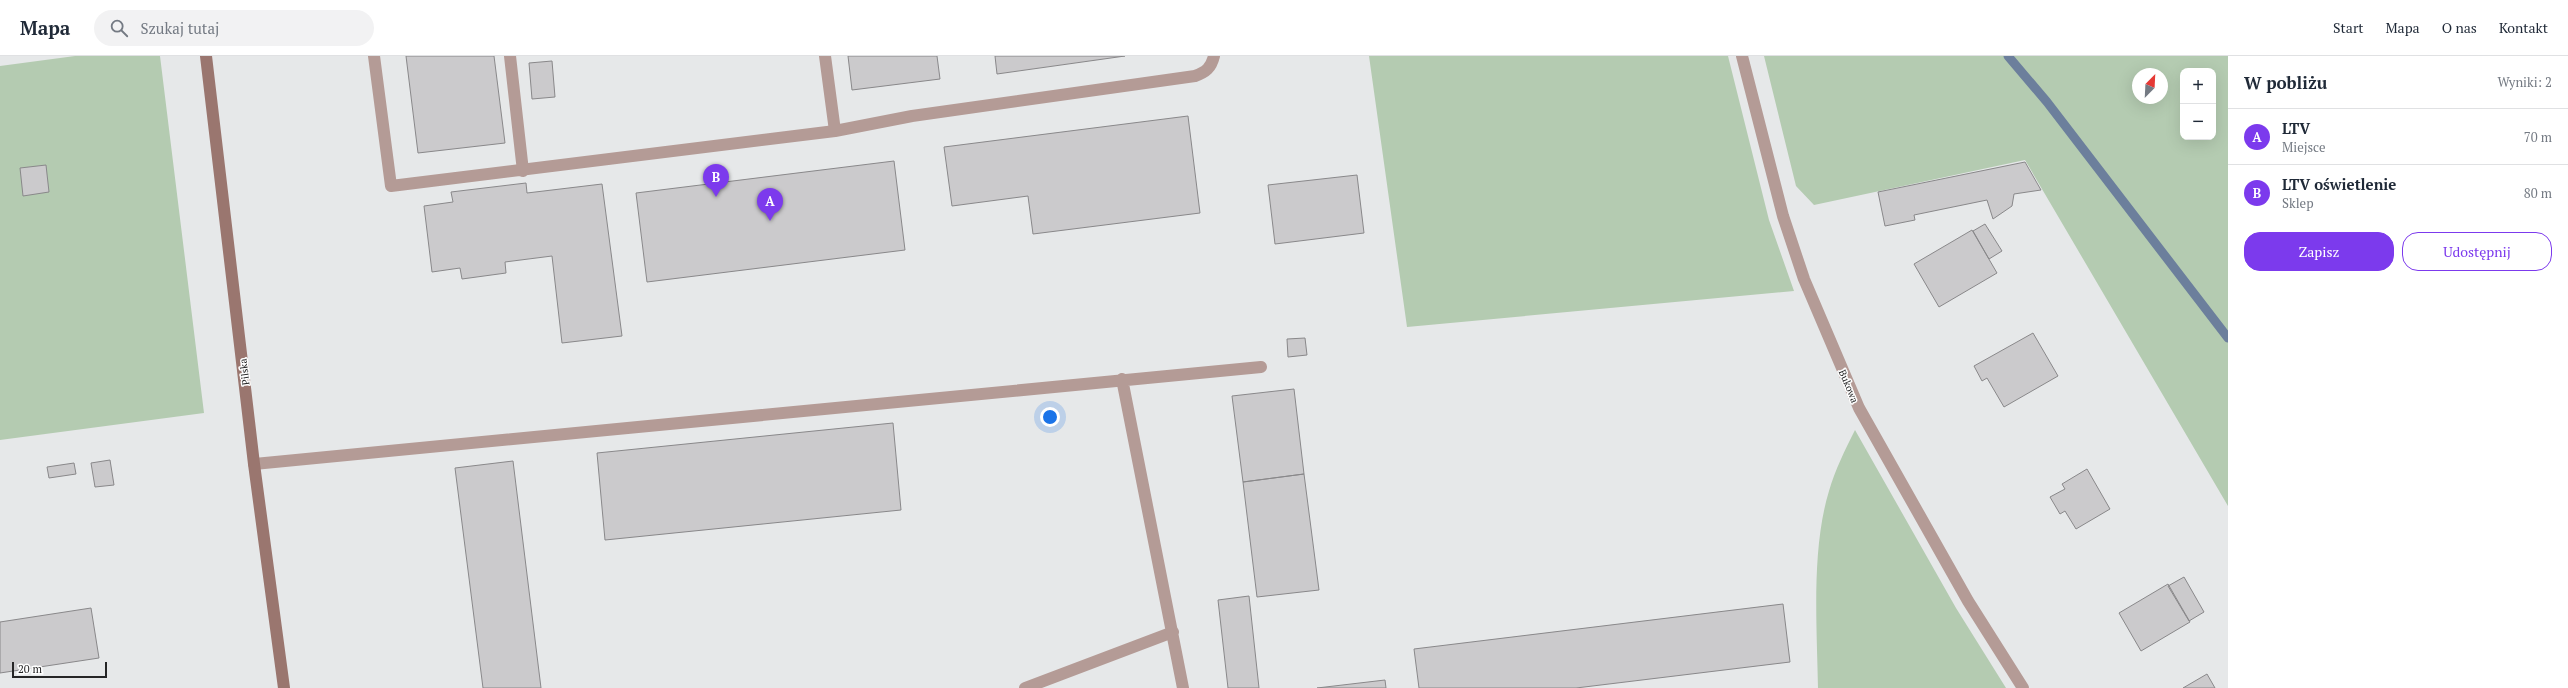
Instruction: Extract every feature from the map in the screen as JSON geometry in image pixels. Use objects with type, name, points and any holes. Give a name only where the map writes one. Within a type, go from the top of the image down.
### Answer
[{"type":"street","name":"Pilska","points":[[206,56],[254,464],[284,688]]},
{"type":"street","points":[[374,56],[391,186],[523,171],[835,131],[912,116],[1195,76],[1205,72],[1211,66],[1214,56]]},
{"type":"street","points":[[510,56],[523,171]]},
{"type":"street","points":[[825,56],[835,131]]},
{"type":"street","name":"Bukowa","points":[[1742,56],[1783,216],[1804,279],[1859,408],[1964,594],[2022,688]]},
{"type":"street","points":[[254,464],[1122,379],[1261,367]]},
{"type":"street","points":[[1122,379],[1183,688]]},
{"type":"street","points":[[1025,688],[1173,632]]},
{"type":"green space","points":[[75,56],[160,56],[204,413],[0,440],[0,66]]},
{"type":"green space","points":[[1369,56],[1728,56],[1769,220],[1794,291],[1407,327]]},
{"type":"green space","points":[[1764,56],[2228,56],[2228,506],[2025,160],[1814,205],[1796,186]]},
{"type":"green space","points":[[1855,430],[1956,608],[2006,688],[1818,688],[1816,589],[1817,563],[1823,514],[1831,483],[1840,460]]},
{"type":"building","points":[[406,56],[494,56],[505,143],[418,153]]},
{"type":"building","points":[[848,56],[937,56],[940,79],[852,90]]},
{"type":"building","points":[[995,56],[1125,56],[997,74]]},
{"type":"building","points":[[552,61],[555,97],[532,99],[529,63]]},
{"type":"building","points":[[1188,116],[1200,213],[1033,234],[1028,196],[952,206],[944,147]]},
{"type":"building","points":[[894,161],[905,250],[647,282],[636,193]]},
{"type":"building","points":[[2025,162],[2041,190],[2014,194],[2012,206],[1993,219],[1987,200],[1914,215],[1915,220],[1885,226],[1878,192]]},
{"type":"building","points":[[46,165],[49,192],[23,196],[20,168]]},
{"type":"building","points":[[1357,175],[1364,233],[1275,244],[1268,185]]},
{"type":"building","points":[[526,183],[527,193],[602,184],[622,336],[562,343],[552,256],[505,262],[506,273],[462,279],[460,268],[432,272],[424,206],[453,202],[451,192]]},
{"type":"building","points":[[1985,224],[2002,251],[1989,259],[1973,231]]},
{"type":"building","points":[[1972,230],[1997,273],[1939,307],[1914,264]]},
{"type":"building","points":[[2033,333],[2058,376],[2004,407],[1987,378],[1982,381],[1974,366]]},
{"type":"building","points":[[1305,338],[1307,355],[1288,357],[1287,339]]},
{"type":"building","points":[[1294,389],[1304,474],[1243,482],[1232,396]]},
{"type":"building","points":[[893,423],[901,510],[605,540],[597,453]]},
{"type":"building","points":[[110,460],[114,485],[95,487],[91,463]]},
{"type":"building","points":[[513,461],[541,688],[483,688],[455,468]]},
{"type":"building","points":[[74,463],[76,474],[49,478],[47,467]]},
{"type":"building","points":[[2087,469],[2110,509],[2076,529],[2065,511],[2060,514],[2050,497],[2065,489],[2062,484]]},
{"type":"building","points":[[1304,474],[1319,590],[1257,597],[1243,482]]},
{"type":"building","points":[[2184,577],[2204,612],[2189,621],[2168,586]]},
{"type":"building","points":[[2168,584],[2190,622],[2141,651],[2119,613]]},
{"type":"building","points":[[1249,596],[1259,688],[1228,688],[1218,600]]},
{"type":"building","points":[[1783,604],[1790,662],[1576,688],[1419,688],[1414,649]]},
{"type":"building","points":[[91,608],[99,658],[0,673],[0,622]]},
{"type":"building","points":[[2207,674],[2215,688],[2183,688]]},
{"type":"building","points":[[1385,680],[1386,688],[1317,688]]},
{"type":"waterway","points":[[2008,56],[2047,102],[2228,338]]},
{"type":"place","name":"LTV oświetlenie","points":[[716,197]]},
{"type":"place","name":"LTV","points":[[770,221]]}]
